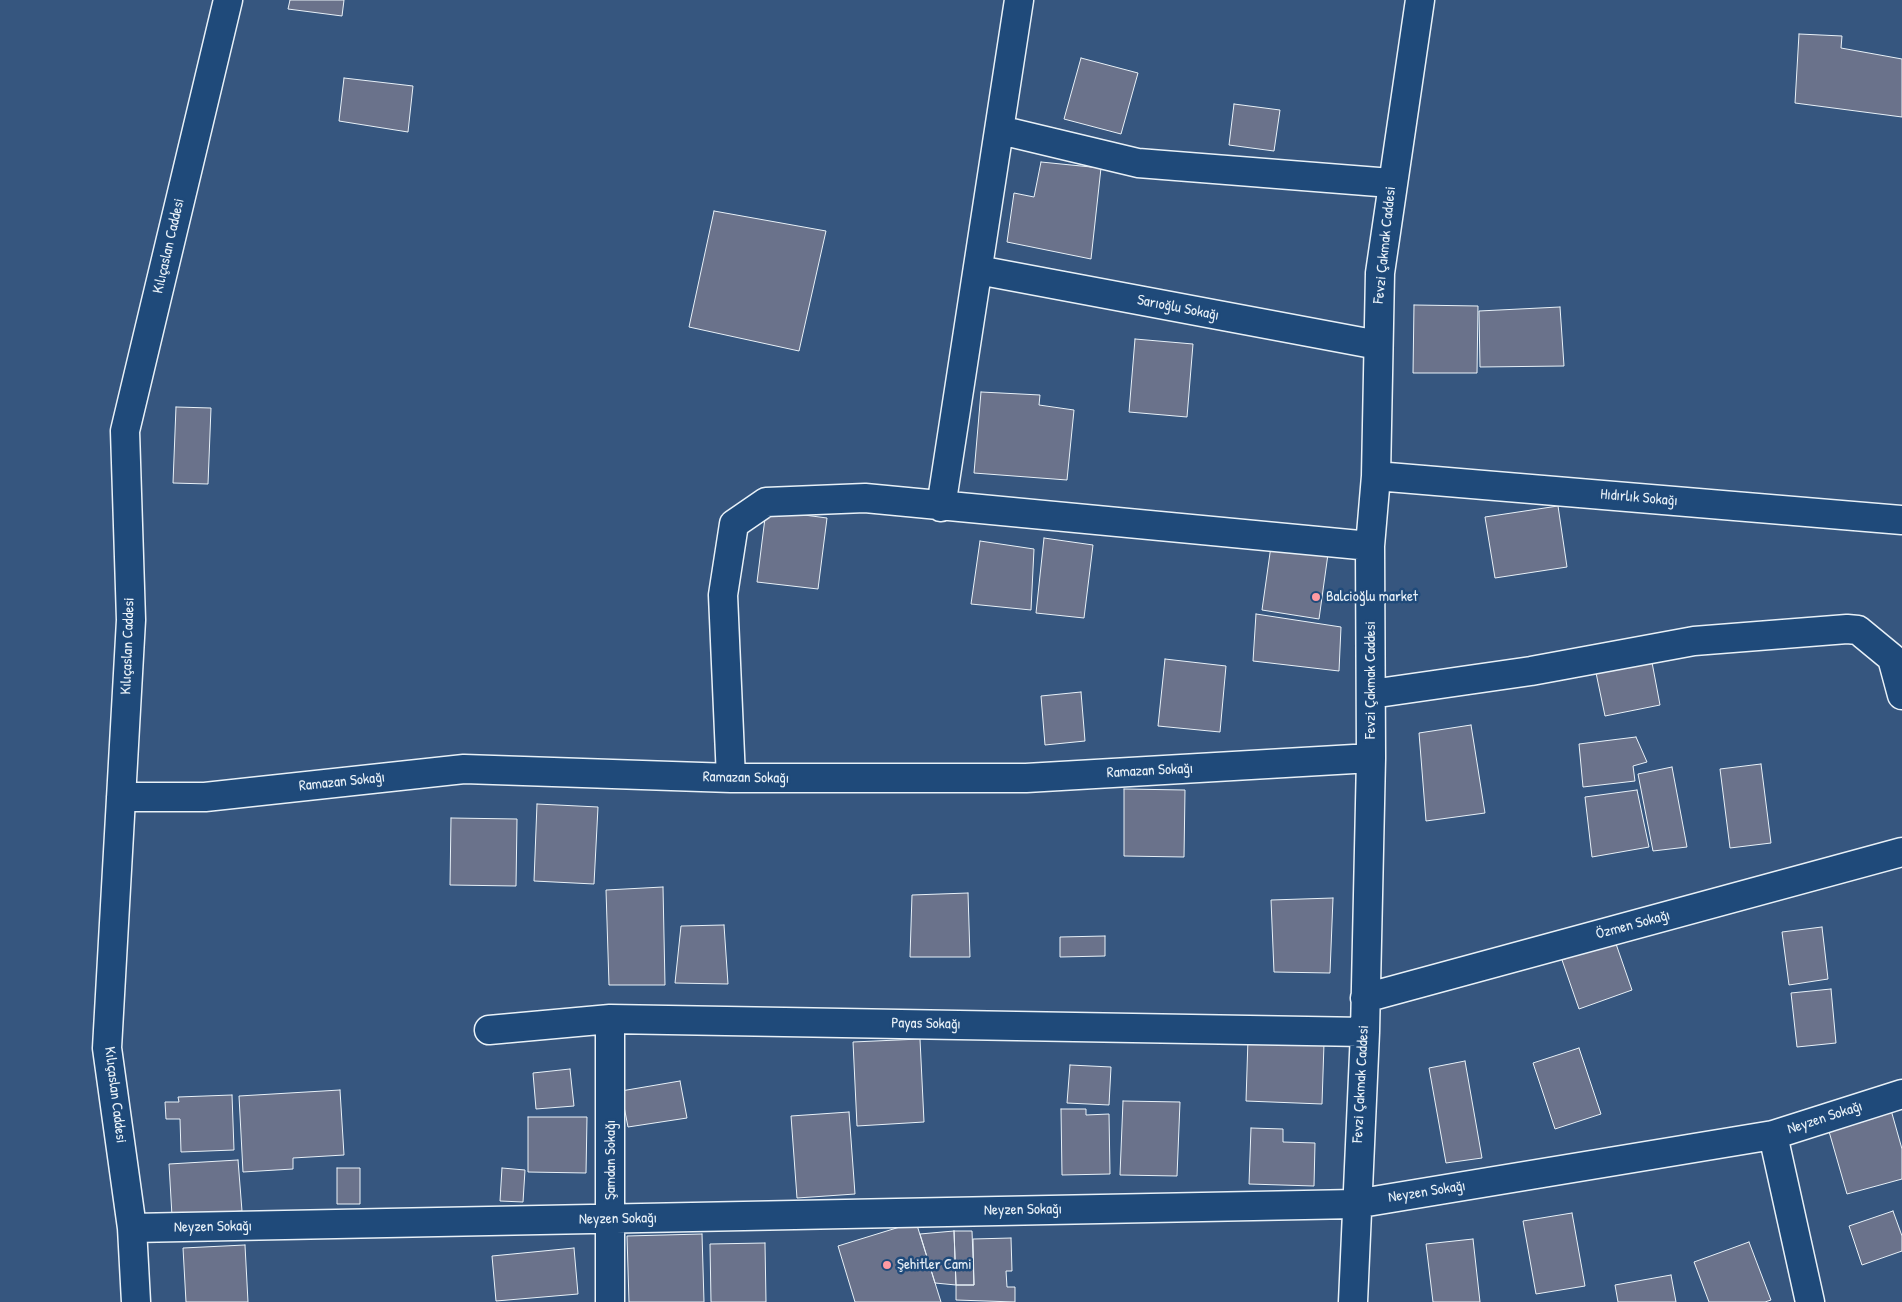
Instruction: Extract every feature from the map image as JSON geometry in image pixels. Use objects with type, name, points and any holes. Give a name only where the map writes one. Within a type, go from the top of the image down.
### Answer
[{"type":"street","name":"Kılıçaslan Caddesi","points":[[136,1302],[132,1228],[107,1048],[131,620],[125,431],[228,0]]},
{"type":"street","points":[[941,507],[1019,0]]},
{"type":"street","name":"Fevzi Çakmak Caddesi","points":[[1353,1302],[1355,1204],[1365,998],[1371,758],[1370,546],[1376,476],[1380,273],[1391,183],[1420,0]]},
{"type":"street","points":[[1000,130],[1138,163],[1391,183]]},
{"type":"street","name":"Sarıoğlu Sokağı","points":[[978,270],[1378,345]]},
{"type":"street","name":"Hıdırlık Sokağı","points":[[1376,476],[1902,520]]},
{"type":"street","points":[[731,778],[723,595],[734,524],[766,502],[865,498],[941,507],[1370,546]]},
{"type":"street","points":[[1371,694],[1531,671],[1694,641],[1847,629],[1858,630],[1892,658],[1902,694]]},
{"type":"street","name":"Ramazan Sokağı","points":[[121,797],[205,797],[464,769],[731,778],[1026,778],[1371,758]]},
{"type":"street","name":"Özmen Sokağı","points":[[1365,998],[1902,852]]},
{"type":"street","name":"Payas Sokağı","points":[[488,1030],[610,1019],[1364,1032]]},
{"type":"street","name":"Şamdan Sokağı","points":[[610,1019],[610,1302]]},
{"type":"street","name":"Neyzen Sokağı","points":[[132,1228],[1355,1204],[1773,1135],[1902,1094]]},
{"type":"street","points":[[1773,1135],[1810,1302]]},
{"type":"building","points":[[290,0],[344,0],[342,16],[288,9]]},
{"type":"building","points":[[1799,34],[1842,36],[1841,48],[1902,59],[1902,117],[1795,103]]},
{"type":"building","points":[[1081,58],[1138,73],[1121,134],[1064,119]]},
{"type":"building","points":[[344,78],[413,86],[408,132],[339,121]]},
{"type":"building","points":[[1234,104],[1280,110],[1274,151],[1229,145]]},
{"type":"building","points":[[1041,162],[1101,168],[1091,259],[1007,242],[1014,193],[1034,197]]},
{"type":"building","points":[[714,211],[826,231],[799,351],[689,327]]},
{"type":"building","points":[[1414,305],[1478,306],[1477,373],[1413,373]]},
{"type":"building","points":[[1560,307],[1564,366],[1480,367],[1479,311]]},
{"type":"building","points":[[1135,339],[1193,344],[1187,417],[1129,412]]},
{"type":"building","points":[[981,392],[1040,395],[1039,405],[1074,410],[1067,480],[974,473]]},
{"type":"building","points":[[176,407],[211,408],[208,484],[173,483]]},
{"type":"building","points":[[1558,506],[1567,567],[1495,578],[1485,517]]},
{"type":"building","points":[[766,510],[827,518],[818,589],[757,582]]},
{"type":"building","points":[[1044,538],[1093,545],[1084,618],[1036,613]]},
{"type":"building","points":[[980,541],[1034,549],[1031,610],[971,604]]},
{"type":"building","points":[[1271,546],[1328,554],[1319,619],[1262,610]]},
{"type":"building","points":[[1256,614],[1341,627],[1339,671],[1253,661]]},
{"type":"building","points":[[1651,657],[1660,705],[1605,716],[1595,668]]},
{"type":"building","points":[[1165,659],[1226,666],[1220,732],[1158,726]]},
{"type":"building","points":[[1081,692],[1085,741],[1045,745],[1041,696]]},
{"type":"building","points":[[1471,725],[1485,813],[1426,821],[1419,733]]},
{"type":"building","points":[[1636,737],[1647,762],[1633,766],[1635,781],[1583,787],[1579,744]]},
{"type":"building","points":[[1761,764],[1771,843],[1730,848],[1720,769]]},
{"type":"building","points":[[1672,767],[1687,847],[1653,851],[1638,774]]},
{"type":"building","points":[[1124,789],[1185,790],[1184,857],[1124,856]]},
{"type":"building","points":[[1637,790],[1649,847],[1592,857],[1585,797]]},
{"type":"building","points":[[537,804],[598,807],[594,884],[534,881]]},
{"type":"building","points":[[451,818],[517,819],[516,886],[450,885]]},
{"type":"building","points":[[663,887],[665,985],[609,985],[606,890]]},
{"type":"building","points":[[968,893],[970,957],[910,957],[912,895]]},
{"type":"building","points":[[1333,898],[1330,973],[1274,972],[1271,900]]},
{"type":"building","points":[[724,925],[728,984],[675,983],[681,926]]},
{"type":"building","points":[[1822,927],[1828,979],[1789,985],[1782,932]]},
{"type":"building","points":[[1105,936],[1105,956],[1060,957],[1060,937]]},
{"type":"building","points":[[1615,941],[1632,990],[1579,1009],[1562,960]]},
{"type":"building","points":[[1831,989],[1836,1043],[1797,1047],[1791,993]]},
{"type":"building","points":[[920,1039],[924,1122],[857,1126],[853,1042]]},
{"type":"building","points":[[1248,1039],[1324,1043],[1322,1104],[1246,1101]]},
{"type":"building","points":[[1579,1048],[1601,1114],[1555,1129],[1533,1063]]},
{"type":"building","points":[[1465,1061],[1482,1158],[1446,1163],[1429,1068]]},
{"type":"building","points":[[1070,1065],[1111,1067],[1109,1105],[1067,1103]]},
{"type":"building","points":[[570,1069],[574,1106],[536,1109],[533,1073]]},
{"type":"building","points":[[680,1081],[687,1118],[628,1127],[621,1091]]},
{"type":"building","points":[[340,1090],[344,1155],[293,1158],[293,1169],[243,1172],[239,1096]]},
{"type":"building","points":[[232,1095],[234,1150],[181,1152],[180,1119],[166,1119],[165,1102],[179,1102],[178,1097]]},
{"type":"building","points":[[1123,1101],[1180,1102],[1177,1176],[1120,1175]]},
{"type":"building","points":[[1061,1109],[1086,1109],[1086,1115],[1109,1114],[1110,1174],[1062,1175]]},
{"type":"building","points":[[1891,1110],[1902,1149],[1902,1179],[1847,1194],[1828,1128]]},
{"type":"building","points":[[849,1112],[855,1194],[797,1198],[791,1116]]},
{"type":"building","points":[[528,1117],[587,1117],[586,1173],[528,1172]]},
{"type":"building","points":[[1251,1128],[1283,1129],[1283,1142],[1315,1143],[1314,1186],[1249,1184]]},
{"type":"building","points":[[238,1160],[242,1211],[172,1216],[169,1164]]},
{"type":"building","points":[[337,1168],[360,1168],[360,1204],[337,1204]]},
{"type":"building","points":[[502,1168],[525,1170],[523,1202],[500,1201]]},
{"type":"building","points":[[1893,1211],[1902,1236],[1902,1251],[1862,1265],[1849,1226]]},
{"type":"building","points":[[1572,1213],[1585,1286],[1536,1294],[1523,1221]]},
{"type":"building","name":"Şehitler Cami","points":[[916,1222],[941,1302],[855,1302],[838,1246]]},
{"type":"building","points":[[954,1231],[972,1231],[974,1285],[956,1285]]},
{"type":"building","points":[[954,1231],[956,1285],[935,1283],[920,1234]]},
{"type":"building","points":[[702,1234],[704,1302],[629,1302],[627,1236]]},
{"type":"building","points":[[1011,1238],[1012,1271],[1006,1271],[1007,1287],[1015,1287],[1015,1302],[956,1300],[956,1285],[974,1285],[973,1239]]},
{"type":"building","points":[[1473,1239],[1480,1302],[1433,1302],[1426,1244]]},
{"type":"building","points":[[1749,1242],[1771,1300],[1765,1302],[1709,1302],[1694,1262]]},
{"type":"building","points":[[765,1243],[766,1302],[711,1302],[710,1244]]},
{"type":"building","points":[[245,1245],[248,1302],[186,1302],[183,1248]]},
{"type":"building","points":[[574,1248],[578,1294],[496,1301],[492,1256]]},
{"type":"building","points":[[1671,1275],[1676,1302],[1618,1302],[1615,1285]]},
{"type":"place","name":"Balcioğlu market","points":[[1316,597]]},
{"type":"place","name":"Şehitler Cami","points":[[887,1265]]}]
